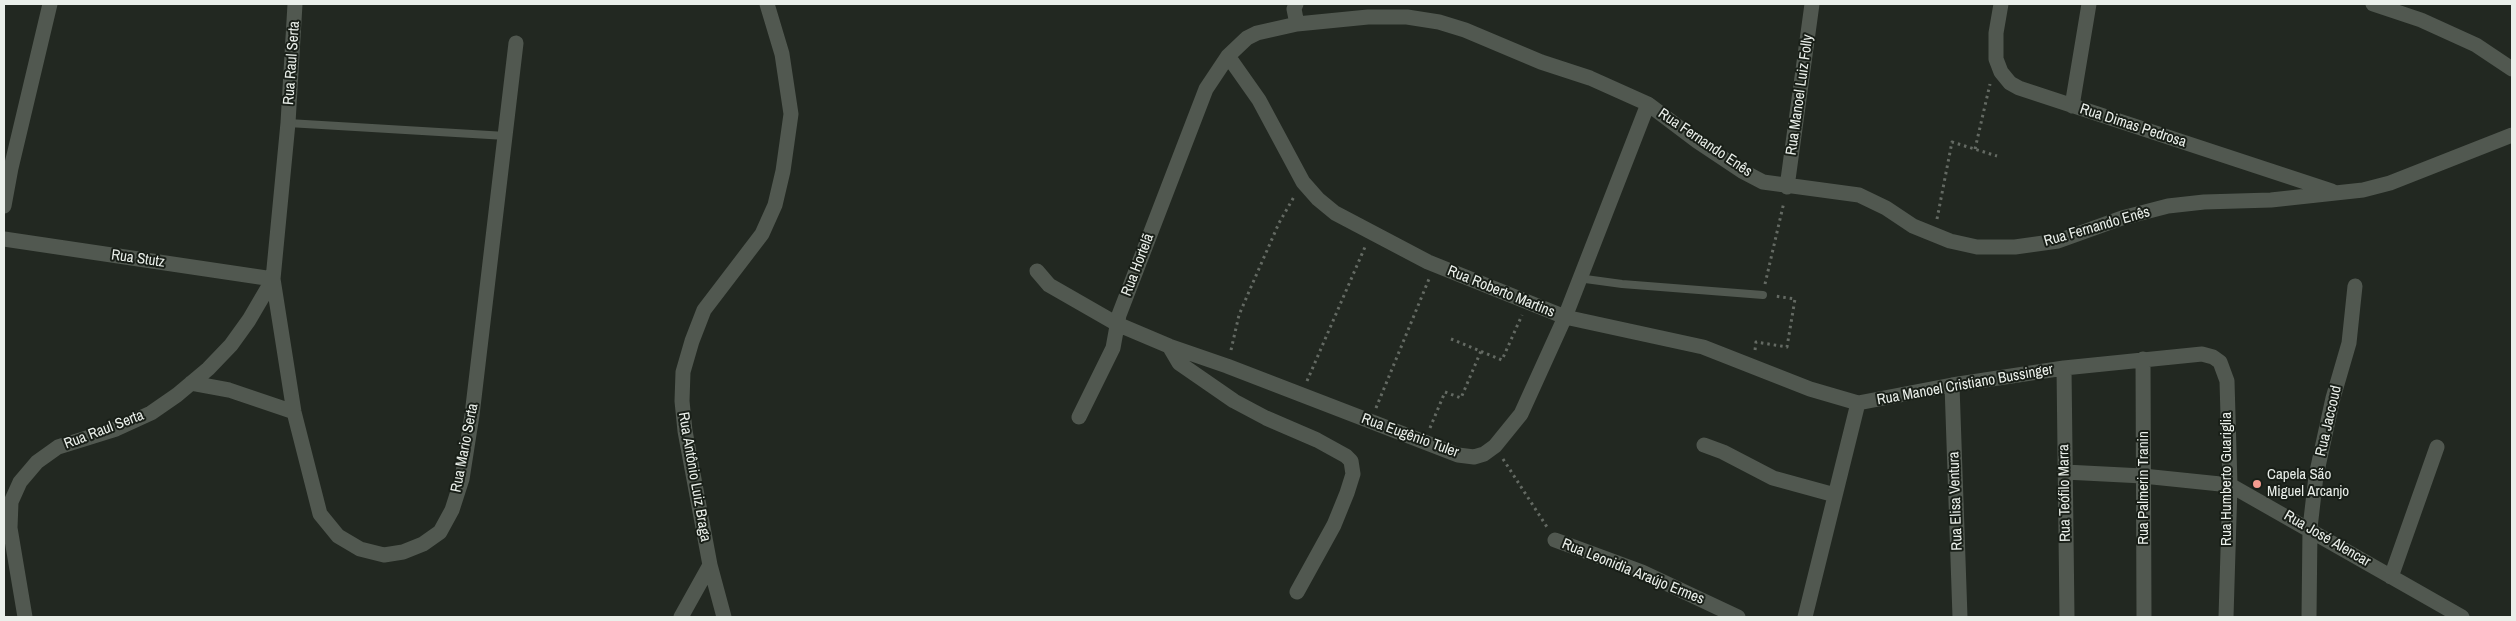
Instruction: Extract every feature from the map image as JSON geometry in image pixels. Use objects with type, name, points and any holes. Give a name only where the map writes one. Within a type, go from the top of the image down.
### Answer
[{"type":"street","points":[[4,206],[11,168],[50,4]]},
{"type":"street","name":"Rua Raul Serta","points":[[25,617],[10,528],[11,502],[20,482],[37,462],[58,447],[116,429],[151,413],[191,383],[231,345],[249,320],[273,278],[288,124],[295,4]]},
{"type":"street","name":"Rua Antônio Luiz Braga","points":[[724,617],[710,565],[685,431],[682,401],[683,372],[704,310],[762,234],[775,205],[784,171],[791,114],[782,54],[767,4]]},
{"type":"street","name":"Rua Manoel Luiz Folly","points":[[1787,187],[1812,4]]},
{"type":"street","name":"Rua Dimas Pedrosa","points":[[2001,4],[1996,33],[1996,59],[2000,72],[2010,83],[2072,106],[2336,192]]},
{"type":"street","points":[[2072,106],[2089,4]]},
{"type":"street","points":[[2373,4],[2421,20],[2476,45],[2512,69]]},
{"type":"street","name":"Rua Fernando Enês","points":[[1196,111],[1206,90],[1228,56],[1241,43],[1294,10],[1368,17],[1407,17],[1439,22],[1465,30],[1541,62],[1590,78],[1648,104],[1742,171],[1763,182],[1787,187],[1859,195],[1886,208],[1914,226],[1950,241],[1977,246],[2015,247],[2058,241],[2122,218],[2168,206],[2204,202],[2270,200],[2363,190],[2390,184],[2512,135]]},
{"type":"street","name":"Rua Mario Serta","points":[[273,278],[294,412],[320,514],[338,536],[360,549],[384,555],[403,552],[423,544],[440,532],[452,510],[462,479],[472,415],[516,43]]},
{"type":"street","name":"Rua Roberto Martins","points":[[1228,56],[1259,100],[1303,182],[1318,199],[1335,213],[1435,265],[1565,317],[1704,347],[1810,389],[1858,403]]},
{"type":"street","name":"Rua Eugênio Tuler","points":[[1037,271],[1049,285],[1117,324],[1169,346],[1227,366],[1424,443],[1466,457],[1484,454],[1495,446],[1521,414],[1565,317],[1578,278],[1648,104]]},
{"type":"street","name":"Rua Hortelã","points":[[1079,417],[1113,348],[1117,324],[1196,111]]},
{"type":"street","name":"Rua Stutz","points":[[4,240],[273,278]]},
{"type":"street","name":"Rua Jaccoud","points":[[2309,617],[2310,528],[2320,456],[2333,398],[2349,343],[2355,286]]},
{"type":"street","points":[[1169,346],[1180,363],[1234,401],[1266,418],[1317,440],[1346,456],[1351,461],[1353,474],[1348,493],[1334,525],[1297,592]]},
{"type":"street","name":"Rua Manoel Cristiano Bussinger","points":[[1804,617],[1858,403],[1952,385],[2064,368],[2202,354]]},
{"type":"street","name":"Rua Humberto Guariglia","points":[[2202,354],[2220,362],[2227,381],[2230,485],[2226,617]]},
{"type":"street","name":"Rua Palmerin Tranin","points":[[2143,359],[2144,617]]},
{"type":"street","name":"Rua Teófilo Marra","points":[[2064,368],[2066,617]]},
{"type":"street","points":[[191,383],[229,390],[294,412]]},
{"type":"street","name":"Rua Elisa Ventura","points":[[1952,385],[1960,617]]},
{"type":"street","points":[[1704,445],[1723,452],[1774,478],[1835,495]]},
{"type":"street","points":[[2391,577],[2437,447]]},
{"type":"street","name":"Rua José Alencar","points":[[2065,472],[2143,476],[2230,485],[2310,528],[2462,617]]},
{"type":"street","name":"Rua Leonidia Araújo Ermes","points":[[1555,540],[1642,572],[1738,617]]},
{"type":"street","points":[[681,617],[710,565]]},
{"type":"lane","points":[[288,124],[506,136]]},
{"type":"lane","points":[[1578,278],[1622,284],[1763,295]]},
{"type":"path","points":[[1974,149],[1996,59]]},
{"type":"path","points":[[1934,235],[1952,142],[1997,156]]},
{"type":"path","points":[[1227,366],[1239,315],[1279,223],[1303,182]]},
{"type":"path","points":[[1752,366],[1756,342],[1787,348],[1795,299],[1763,295],[1787,187]]},
{"type":"path","points":[[1301,395],[1371,232]]},
{"type":"path","points":[[1370,422],[1435,265]]},
{"type":"path","points":[[1451,339],[1502,360],[1528,303]]},
{"type":"path","points":[[1424,443],[1445,392],[1461,398],[1480,351]]},
{"type":"path","points":[[1495,446],[1555,540]]},
{"type":"place","name":"Capela São Miguel Arcanjo","points":[[2257,484]]}]
